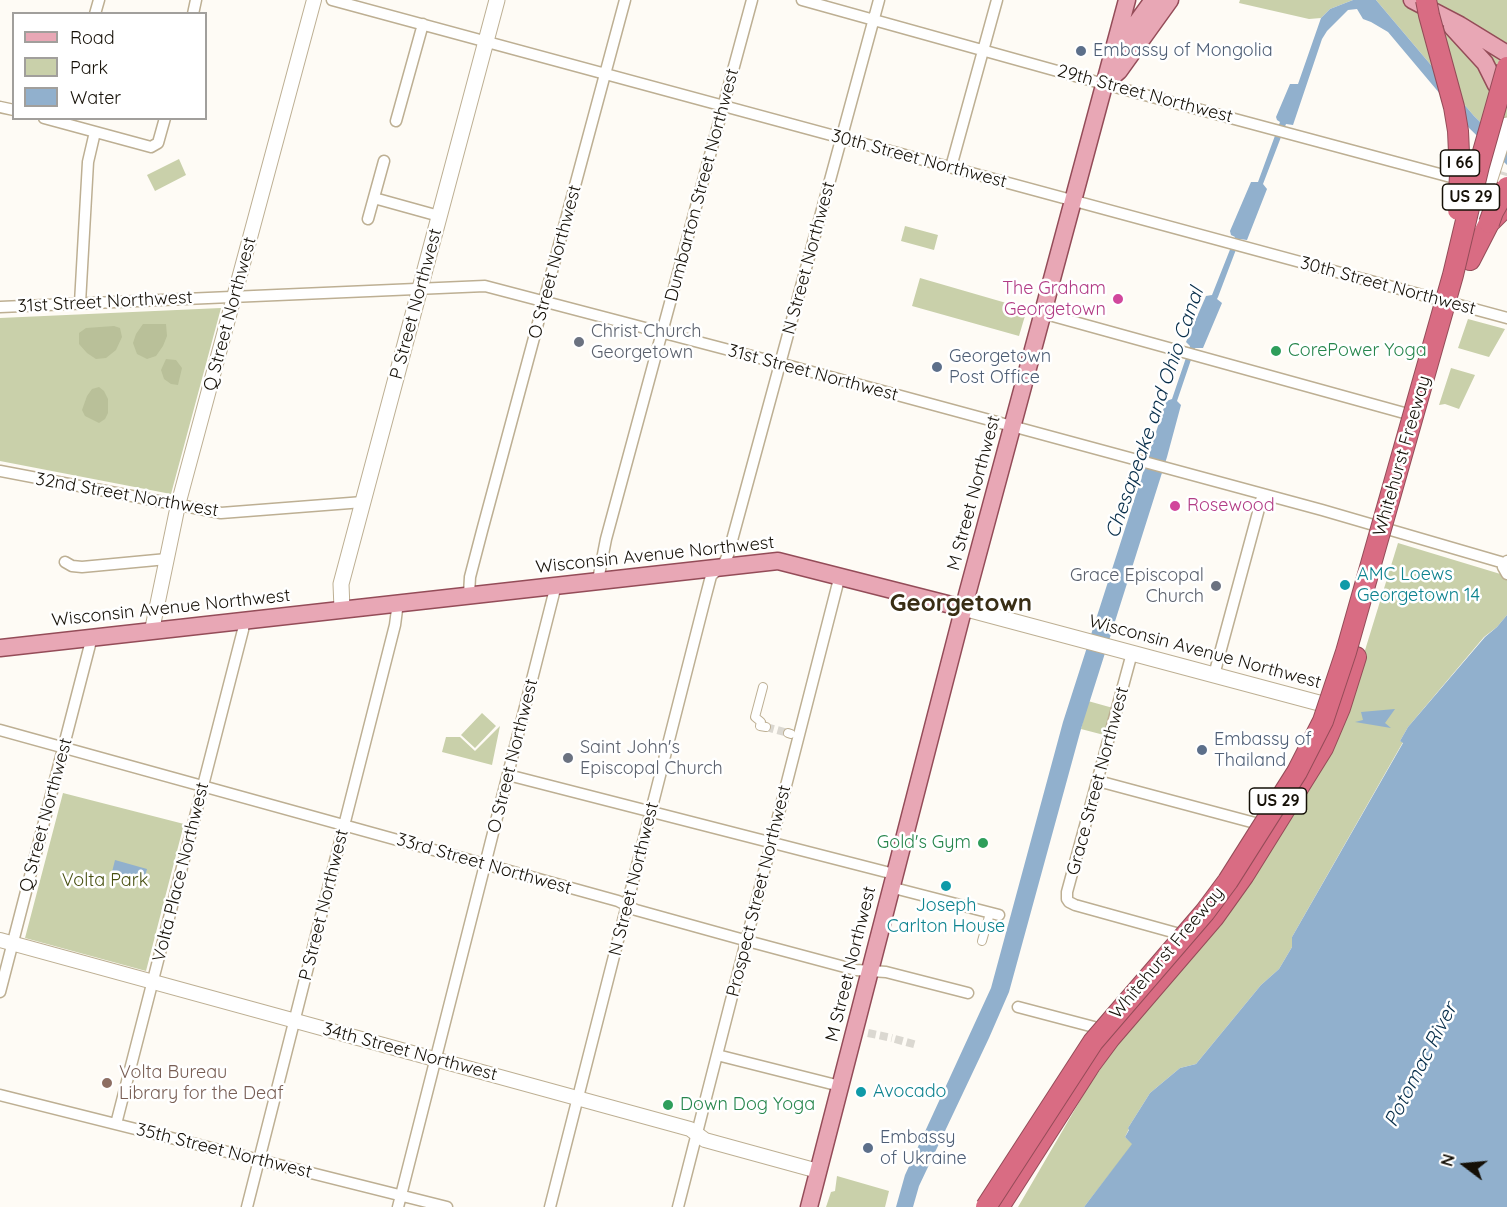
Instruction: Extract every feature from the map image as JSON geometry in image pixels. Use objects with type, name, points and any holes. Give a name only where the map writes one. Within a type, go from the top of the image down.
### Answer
[{"type":"highway","name":"I 66","points":[[1437,4],[1428,15],[1454,107],[1460,158],[1456,223],[1438,328]]},
{"type":"highway","name":"Whitehurst Freeway","points":[[986,1207],[1093,1042],[1205,912],[1228,881],[1316,737],[1344,661],[1461,248],[1506,54]]},
{"type":"highway","name":"Whitehurst Freeway","points":[[999,1207],[1110,1038],[1224,905],[1293,799],[1323,748],[1336,720],[1351,676],[1470,260],[1489,223],[1498,187]]},
{"type":"highway","points":[[1489,223],[1507,204]]},
{"type":"highway","name":"US 29","points":[[1008,1207],[1066,1102]]},
{"type":"main road","name":"P Street Northwest","points":[[342,609],[341,584],[497,0]]},
{"type":"main road","points":[[1128,0],[1134,6],[1153,8]]},
{"type":"main road","name":"M Street Northwest","points":[[809,1207],[963,608],[1128,0]]},
{"type":"main road","points":[[1112,58],[1153,8],[1170,0]]},
{"type":"main road","points":[[1412,0],[1437,4],[1506,54]]},
{"type":"main road","points":[[1437,4],[1485,63],[1496,85]]},
{"type":"main road","points":[[1104,84],[1119,71],[1153,8]]},
{"type":"main road","points":[[1334,707],[1451,303],[1498,187],[1496,161],[1506,129]]},
{"type":"main road","name":"Wisconsin Avenue Northwest","points":[[0,648],[598,579],[778,561],[840,575],[1334,707]]},
{"type":"street","name":"Q Street Northwest","points":[[152,630],[178,505],[314,0]]},
{"type":"street","name":"30th Street Northwest","points":[[332,0],[1507,318]]},
{"type":"street","name":"O Street Northwest","points":[[469,594],[470,577],[482,531],[626,0]]},
{"type":"street","name":"Dumbarton Street Northwest","points":[[598,579],[606,539],[752,0]]},
{"type":"street","name":"29th Street Northwest","points":[[802,0],[1104,84],[1498,187]]},
{"type":"street","name":"N Street Northwest","points":[[550,1207],[711,576],[728,555],[879,0]]},
{"type":"street","points":[[951,167],[997,0]]},
{"type":"street","points":[[396,121],[423,24]]},
{"type":"street","points":[[66,121],[144,147],[155,147],[164,120]]},
{"type":"street","points":[[80,303],[88,162],[94,132]]},
{"type":"street","points":[[369,219],[384,161]]},
{"type":"street","points":[[374,198],[439,216]]},
{"type":"street","name":"31st Street Northwest","points":[[0,307],[480,286],[546,301],[1263,494],[1506,562]]},
{"type":"street","points":[[1042,313],[1419,417]]},
{"type":"street","name":"32nd Street Northwest","points":[[0,471],[226,513],[363,502]]},
{"type":"street","points":[[1214,675],[1263,494]]},
{"type":"street","points":[[65,562],[72,566],[82,567],[167,559]]},
{"type":"street","points":[[1506,562],[1503,568],[1507,574]]},
{"type":"street","name":"Prospect Street Northwest","points":[[678,1207],[840,575]]},
{"type":"street","name":"O Street Northwest","points":[[398,1207],[556,585]]},
{"type":"street","name":"P Street Northwest","points":[[247,1207],[397,618],[398,602]]},
{"type":"street","name":"Volta Place Northwest","points":[[116,1125],[243,632],[244,620]]},
{"type":"street","name":"Q Street Northwest","points":[[0,992],[6,941],[63,747],[92,637]]},
{"type":"street","name":"Grace Street Northwest","points":[[1132,653],[1067,892],[1069,902],[1075,905],[1176,933]]},
{"type":"street","points":[[763,687],[755,717],[761,722],[760,726],[766,727]]},
{"type":"street","points":[[993,1207],[1102,1038],[1205,920],[1231,885],[1307,764],[1334,707]]},
{"type":"street","name":"33rd Street Northwest","points":[[0,730],[485,864],[627,905],[636,910],[746,940],[856,969],[886,972],[968,993]]},
{"type":"street","points":[[508,775],[771,842],[994,914],[982,941]]},
{"type":"street","points":[[1098,781],[1255,823]]},
{"type":"street","name":"34th Street Northwest","points":[[6,941],[690,1129],[705,1140],[818,1171]]},
{"type":"street","points":[[1018,1007],[1094,1027]]},
{"type":"street","points":[[717,1055],[840,1086]]},
{"type":"street","name":"35th Street Northwest","points":[[0,1095],[447,1207]]},
{"type":"green space","points":[[1240,0],[1353,0],[1330,9],[1321,18],[1309,19],[1239,3]]},
{"type":"green space","points":[[1376,0],[1507,0],[1507,148],[1474,116]]},
{"type":"green space","points":[[179,159],[186,175],[155,191],[147,175]]},
{"type":"green space","points":[[905,226],[938,235],[934,250],[901,241]]},
{"type":"green space","points":[[920,278],[1027,309],[1019,336],[912,306]]},
{"type":"green space","points":[[221,308],[171,494],[0,461],[0,318]]},
{"type":"green space","points":[[1468,319],[1505,329],[1489,357],[1458,348]]},
{"type":"green space","points":[[143,324],[166,324],[167,336],[163,346],[156,356],[147,359],[137,354],[133,343]]},
{"type":"green space","points":[[114,326],[120,328],[122,337],[116,350],[106,358],[96,359],[79,344],[79,333],[86,328]]},
{"type":"green space","points":[[166,359],[176,360],[182,368],[178,385],[171,384],[164,379],[161,370]]},
{"type":"green space","points":[[1451,368],[1475,375],[1459,409],[1445,404],[1439,405]]},
{"type":"green space","points":[[99,387],[108,399],[108,413],[99,423],[85,416],[82,410],[92,389]]},
{"type":"green space","points":[[1398,543],[1507,576],[1507,615],[1484,637],[1408,727],[1400,741],[1403,742],[1292,937],[1292,947],[1279,969],[1261,985],[1196,1064],[1180,1068],[1150,1093],[1128,1128],[1125,1137],[1133,1144],[1084,1207],[1018,1207],[1088,1087],[1342,725]]},
{"type":"green space","points":[[1088,701],[1113,708],[1104,735],[1081,729]]},
{"type":"green space","points":[[482,713],[496,726],[475,748],[461,735]]},
{"type":"green space","points":[[500,726],[492,765],[442,752],[446,737],[460,737],[475,751]]},
{"type":"green space","name":"Volta Park","points":[[63,793],[184,824],[146,971],[25,938]]},
{"type":"green space","points":[[837,1176],[889,1191],[885,1207],[826,1207],[831,1192],[835,1191]]},
{"type":"water","points":[[1353,0],[1376,0],[1474,116],[1507,148],[1507,165],[1467,126],[1388,32],[1363,19],[1357,9],[1348,10],[1327,31],[1322,39],[1293,125],[1286,124],[1263,184],[1267,189],[1247,240],[1240,239],[1217,299],[1222,303],[1203,348],[1195,348],[1177,401],[1181,405],[1167,457],[1081,729],[1009,992],[919,1186],[913,1207],[896,1207],[905,1175],[991,988],[1063,722],[1166,401],[1172,399],[1190,346],[1186,342],[1206,296],[1212,295],[1235,237],[1230,231],[1251,182],[1258,182],[1280,122],[1276,117],[1290,84],[1298,84],[1321,18],[1330,9]]},
{"type":"water","name":"Potomac River","points":[[1507,615],[1507,1207],[1084,1207],[1132,1144],[1125,1137],[1128,1128],[1150,1093],[1180,1068],[1196,1064],[1261,985],[1279,969],[1292,947],[1292,937],[1403,743],[1400,741],[1408,727],[1485,637]]},
{"type":"water","points":[[1395,709],[1385,723],[1391,728],[1355,722],[1363,720],[1361,712]]},
{"type":"water","points":[[115,860],[147,869],[144,880],[112,872]]},
{"type":"tunnel","points":[[1499,199],[1507,173]]},
{"type":"tunnel","points":[[766,727],[788,733]]},
{"type":"tunnel","points":[[868,1033],[892,1038]]},
{"type":"tunnel","points":[[895,1039],[917,1045]]},
{"type":"place","name":"Embassy of Mongolia","points":[[1081,51]]},
{"type":"place","name":"The Graham Georgetown","points":[[1118,299]]},
{"type":"place","name":"Christ Church Georgetown","points":[[579,342]]},
{"type":"place","name":"CorePower Yoga","points":[[1276,351]]},
{"type":"place","name":"Georgetown Post Office","points":[[937,367]]},
{"type":"place","name":"Rosewood","points":[[1175,506]]},
{"type":"place","name":"AMC Loews Georgetown 14","points":[[1345,585]]},
{"type":"place","name":"Grace Episcopal Church","points":[[1216,586]]},
{"type":"place","name":"Embassy of Thailand","points":[[1202,750]]},
{"type":"place","name":"Saint John's Episcopal Church","points":[[568,758]]},
{"type":"place","name":"Gold's Gym","points":[[983,843]]},
{"type":"place","name":"Joseph Carlton House","points":[[946,886]]},
{"type":"place","name":"Volta Bureau Library for the Deaf","points":[[107,1083]]},
{"type":"place","name":"Avocado","points":[[861,1092]]},
{"type":"place","name":"Down Dog Yoga","points":[[668,1105]]},
{"type":"place","name":"Embassy of Ukraine","points":[[868,1148]]},
{"type":"district","name":"Georgetown","points":[[961,604]]},
{"type":"water label","name":"Chesapeake and Ohio Canal","points":[[1155,413]]}]
